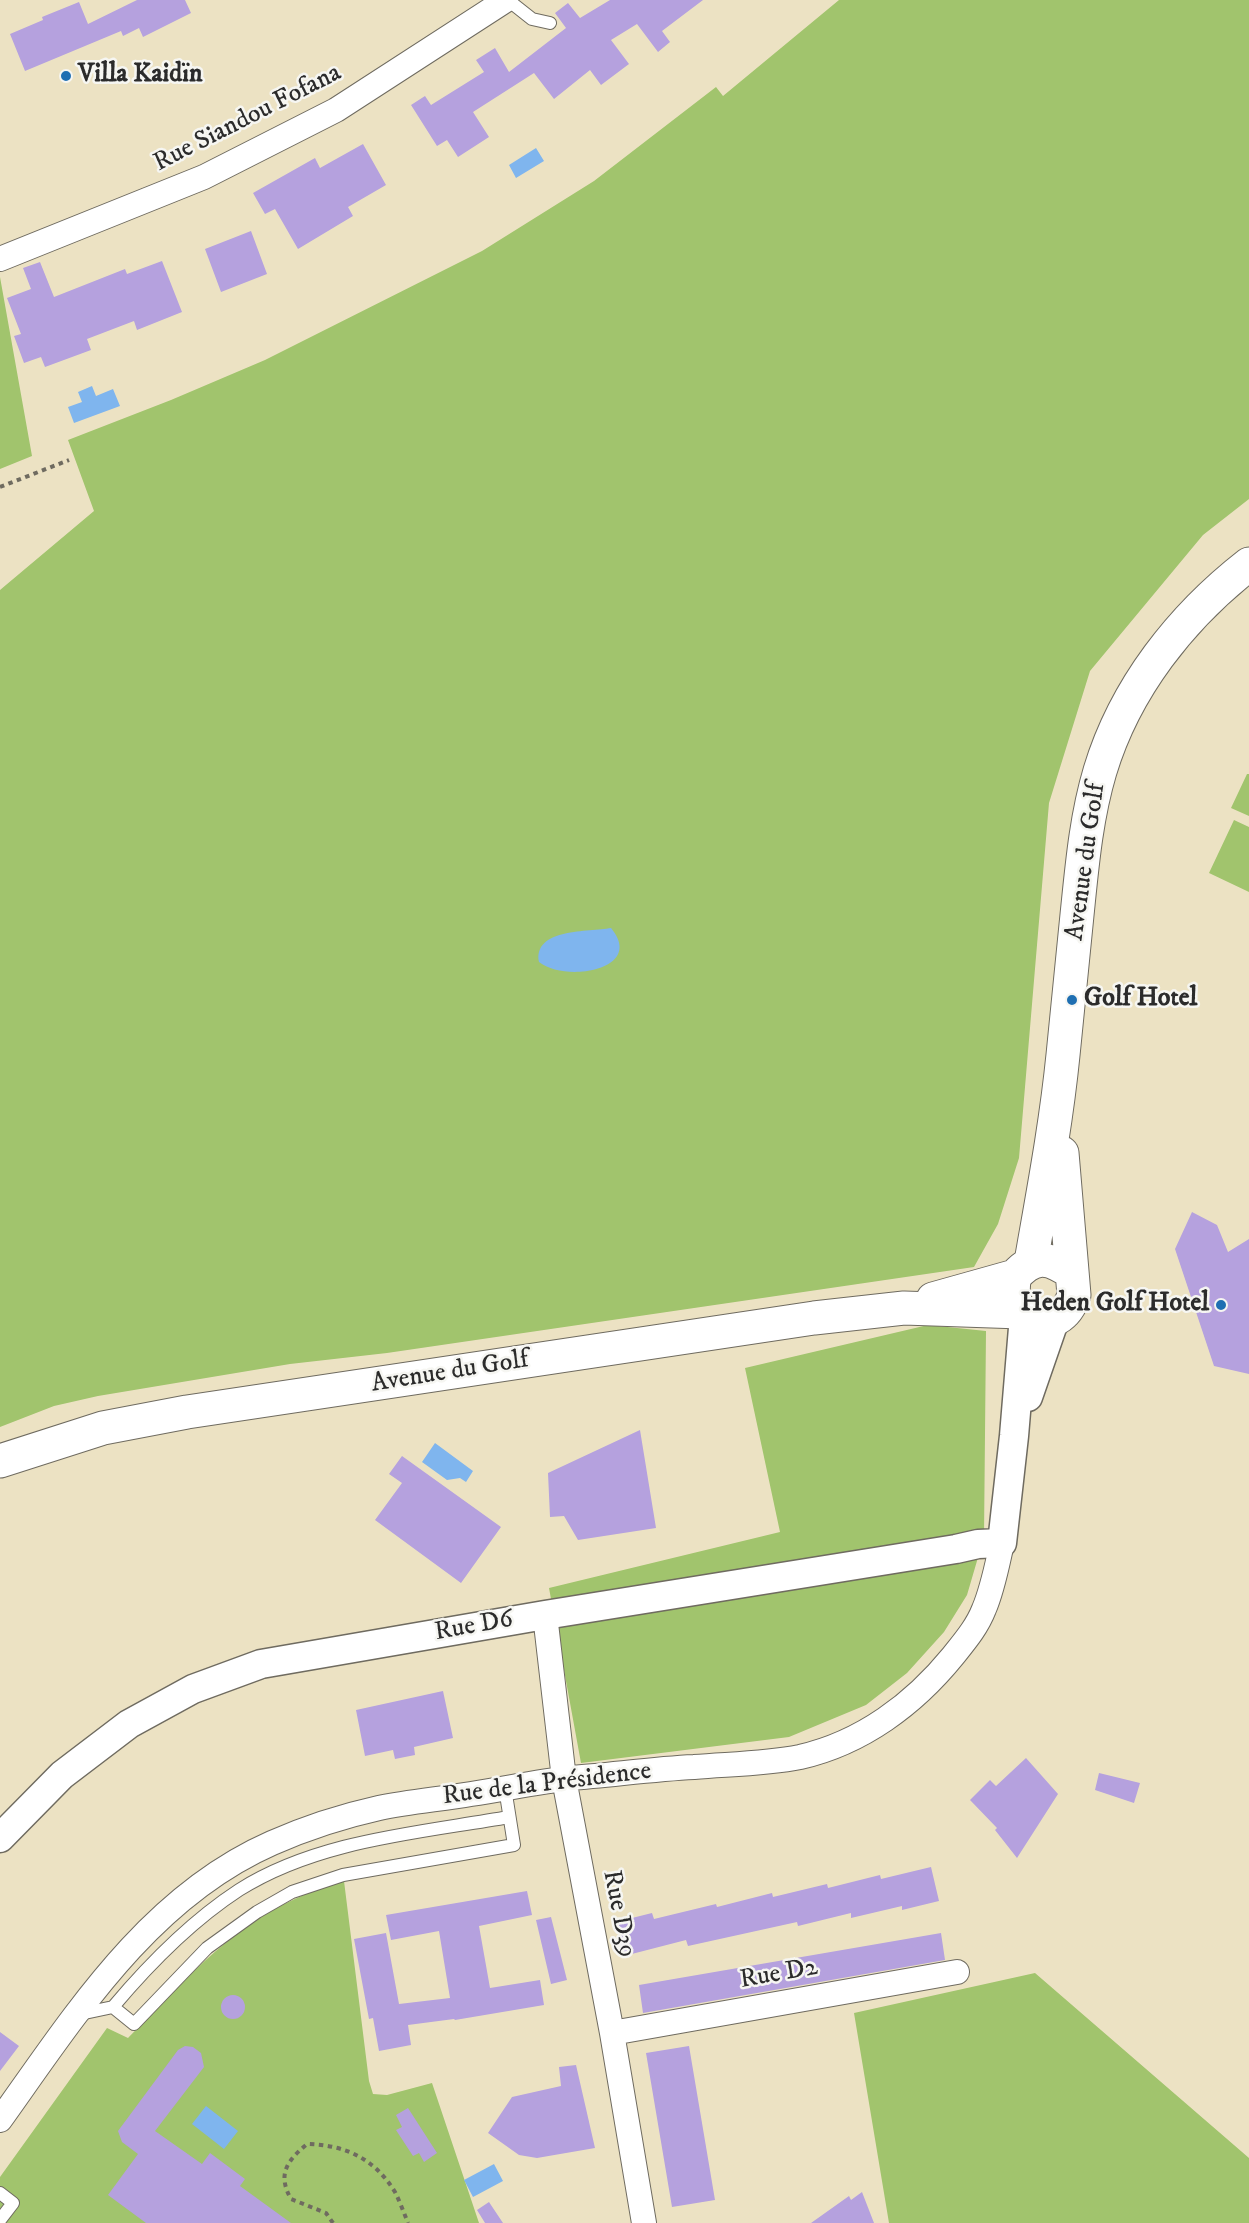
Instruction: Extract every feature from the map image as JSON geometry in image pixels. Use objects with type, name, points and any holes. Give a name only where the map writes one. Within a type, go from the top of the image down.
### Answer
[{"type":"main road","name":"Avenue du Golf","points":[[1033,1316],[1012,1298],[1023,1269],[1059,1103],[1083,855],[1090,808],[1108,750],[1132,698],[1156,658],[1190,617],[1224,583],[1249,564]]},
{"type":"main road","name":"Avenue du Golf","points":[[0,1461],[103,1428],[187,1412],[814,1318],[904,1308],[1033,1316],[1064,1313],[1071,1305],[1074,1294],[1059,1103]]},
{"type":"main road","name":"Avenue du Golf","points":[[904,1308],[1023,1269],[1041,1260],[1052,1261],[1072,1273]]},
{"type":"street","name":"Rue Siandou Fofana","points":[[0,259],[204,177],[276,141],[336,110],[507,0]]},
{"type":"street","name":"Rue de la Présidence","points":[[0,2120],[76,2014],[143,1933],[182,1900],[223,1871],[270,1844],[327,1823],[378,1808],[564,1779],[691,1767],[768,1763],[803,1756],[841,1743],[881,1722],[914,1698],[970,1636],[984,1610],[1002,1543],[1014,1436],[1033,1316]]},
{"type":"street","name":"Rue D6","points":[[0,1838],[62,1775],[129,1724],[193,1689],[261,1664],[978,1544],[1002,1543]]},
{"type":"street","name":"Rue D39","points":[[545,1615],[564,1779],[612,2033],[644,2223]]},
{"type":"street","name":"Rue D2","points":[[612,2033],[957,1972]]},
{"type":"lane","points":[[507,0],[532,19],[550,23]]},
{"type":"lane","points":[[112,2007],[134,2024],[207,1948],[257,1912],[292,1892],[343,1875],[514,1845],[505,1788]]},
{"type":"lane","points":[[76,2014],[112,2007],[141,1973],[189,1926],[240,1890],[282,1868],[335,1850],[381,1839],[509,1818]]},
{"type":"lane","points":[[0,2193],[13,2203],[0,2220]]},
{"type":"path","points":[[0,487],[69,460]]},
{"type":"path","points":[[333,2223],[326,2213],[291,2199],[285,2188],[284,2172],[293,2156],[307,2144],[325,2144],[349,2150],[371,2164],[394,2192],[408,2223]]},
{"type":"green space","points":[[839,0],[1249,0],[1249,499],[1203,535],[1090,671],[1049,803],[1019,1158],[998,1224],[974,1267],[387,1353],[290,1364],[98,1396],[54,1406],[0,1427],[0,590],[94,511],[68,440],[265,360],[482,251],[594,181],[716,87],[723,96]]},
{"type":"green space","points":[[0,277],[32,456],[0,469]]},
{"type":"green space","points":[[1249,774],[1249,816],[1231,808]]},
{"type":"green space","points":[[1234,820],[1249,827],[1249,892],[1209,873]]},
{"type":"green space","points":[[928,1325],[986,1331],[984,1537],[967,1595],[944,1632],[907,1673],[866,1705],[789,1737],[581,1763],[549,1588],[780,1532],[745,1368]]},
{"type":"green space","points":[[344,1881],[369,2081],[373,2094],[387,2095],[432,2083],[479,2223],[0,2223],[0,2177],[107,2028],[128,2038],[206,1960],[249,1925],[297,1898]]},
{"type":"green space","points":[[1035,1973],[1249,2158],[1249,2223],[889,2223],[854,2013]]},
{"type":"water","points":[[536,148],[544,161],[516,178],[509,165]]},
{"type":"water","points":[[92,386],[96,396],[113,389],[120,406],[74,423],[68,407],[82,402],[78,392]]},
{"type":"water","points":[[611,928],[619,942],[618,954],[610,963],[598,969],[582,972],[566,971],[551,968],[539,962],[539,951],[553,937]]},
{"type":"water","points":[[435,1443],[473,1471],[466,1482],[460,1478],[447,1480],[422,1462]]},
{"type":"water","points":[[206,2106],[238,2131],[224,2149],[192,2124]]},
{"type":"water","points":[[494,2164],[503,2181],[473,2197],[464,2180]]},
{"type":"building","points":[[137,0],[185,0],[191,13],[143,37],[139,28],[123,36],[121,31],[25,71],[10,34],[43,20],[42,17],[79,2],[88,24]]},
{"type":"building","points":[[610,0],[703,0],[662,31],[670,42],[658,52],[637,24],[611,40],[629,64],[601,85],[590,70],[554,99],[534,73],[473,112],[489,137],[458,157],[447,140],[437,146],[411,105],[425,96],[431,105],[484,72],[476,60],[495,48],[509,72],[566,28],[555,13],[568,3],[580,18]]},
{"type":"building","points":[[363,144],[386,185],[348,207],[353,216],[298,249],[275,209],[265,214],[253,193],[315,158],[320,168]]},
{"type":"building","points":[[251,231],[267,274],[221,292],[205,249]]},
{"type":"building","points":[[162,261],[182,312],[137,330],[134,321],[87,339],[91,350],[45,367],[41,357],[24,363],[14,336],[21,334],[7,298],[31,289],[23,268],[40,262],[54,297],[125,269],[127,274]]},
{"type":"building","name":"Heden Golf Hotel","points":[[1192,1212],[1217,1225],[1228,1252],[1249,1239],[1249,1374],[1214,1366],[1175,1249]]},
{"type":"building","points":[[640,1430],[656,1528],[578,1540],[564,1516],[550,1517],[548,1473]]},
{"type":"building","points":[[402,1456],[501,1527],[461,1583],[375,1520],[402,1483],[389,1474]]},
{"type":"building","points":[[443,1691],[453,1738],[414,1747],[415,1755],[395,1759],[393,1750],[365,1756],[356,1710]]},
{"type":"building","points":[[1026,1758],[1058,1794],[1017,1858],[995,1830],[997,1828],[970,1800],[990,1780],[996,1786]]},
{"type":"building","points":[[1099,1773],[1140,1783],[1134,1803],[1095,1790]]},
{"type":"building","points":[[931,1867],[939,1901],[902,1910],[902,1906],[851,1918],[851,1913],[798,1926],[797,1922],[688,1946],[686,1940],[624,1956],[616,1922],[652,1913],[654,1919],[716,1904],[717,1907],[772,1893],[773,1897],[827,1884],[828,1888],[880,1875],[881,1879]]},
{"type":"building","points":[[527,1891],[532,1915],[479,1926],[490,1988],[540,1980],[544,2005],[455,2020],[408,2025],[411,2045],[379,2051],[373,2018],[369,2019],[354,1939],[386,1933],[399,2004],[450,1998],[439,1931],[391,1940],[386,1915]]},
{"type":"building","points":[[551,1917],[567,1980],[551,1984],[536,1920]]},
{"type":"building","points":[[941,1933],[945,1960],[643,2013],[639,1985]]},
{"type":"building","points":[[233,1995],[238,1996],[244,2002],[244,2012],[238,2018],[233,2019],[228,2018],[222,2012],[221,2007],[222,2002],[228,1996]]},
{"type":"building","points":[[0,2032],[19,2046],[0,2071]]},
{"type":"building","points":[[185,2046],[193,2047],[201,2053],[204,2067],[155,2131],[202,2164],[210,2153],[245,2179],[240,2186],[291,2223],[146,2223],[108,2195],[138,2154],[122,2142],[118,2131],[178,2050]]},
{"type":"building","points":[[689,2046],[715,2200],[672,2207],[646,2053]]},
{"type":"building","points":[[576,2065],[595,2148],[537,2158],[519,2155],[488,2133],[512,2097],[561,2086],[559,2067]]},
{"type":"building","points":[[408,2108],[437,2153],[424,2162],[419,2153],[413,2156],[396,2130],[402,2127],[396,2115]]},
{"type":"building","points":[[862,2192],[874,2223],[811,2223],[849,2196],[851,2200]]},
{"type":"building","points":[[489,2202],[503,2223],[485,2223],[477,2210]]},
{"type":"place","name":"Villa Kaidïn","points":[[66,76]]},
{"type":"place","name":"Golf Hotel","points":[[1072,1000]]},
{"type":"place","name":"Heden Golf Hotel","points":[[1221,1305]]}]
